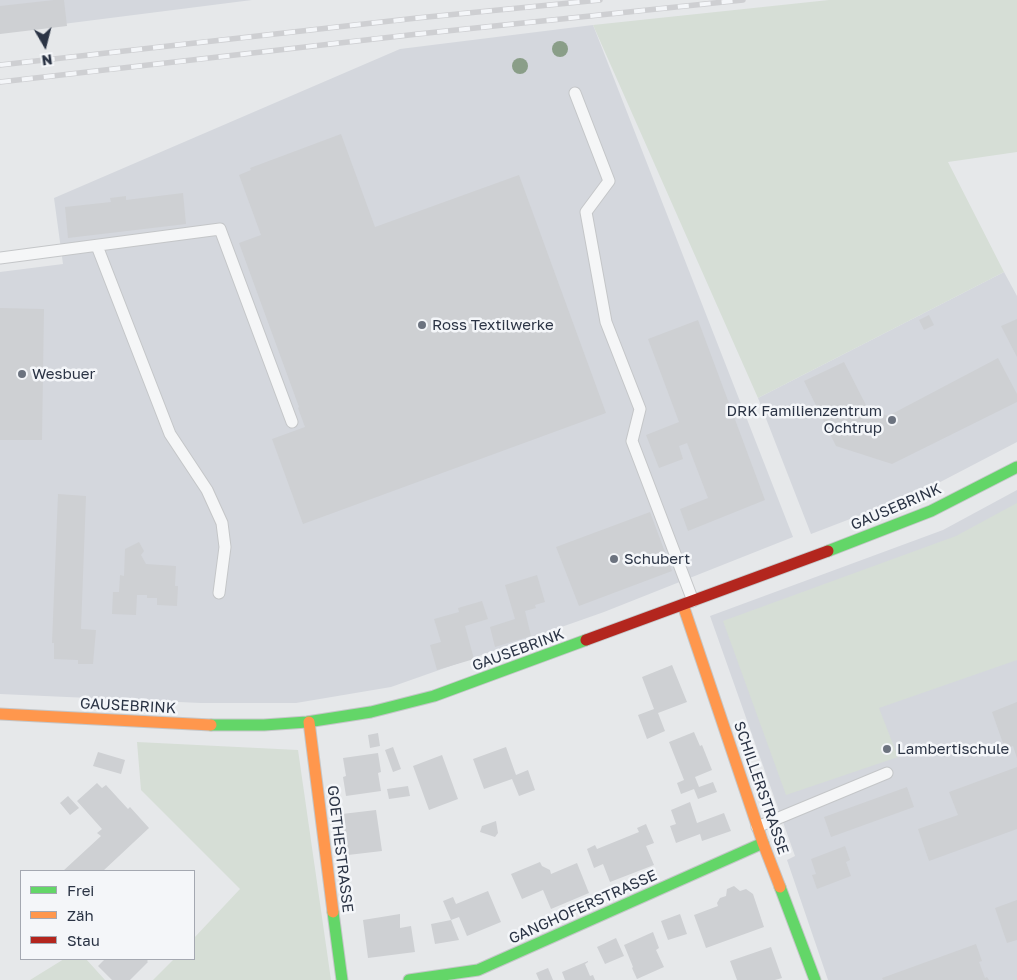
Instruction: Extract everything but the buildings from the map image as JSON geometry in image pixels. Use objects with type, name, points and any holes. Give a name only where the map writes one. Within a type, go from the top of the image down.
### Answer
[{"type":"main road","name":"GAUSEBRINK","points":[[0,714],[256,726],[309,722],[356,715],[434,696],[688,603],[914,518],[991,482],[1017,467]]},
{"type":"main road","name":"SCHILLERSTRASSE","points":[[688,603],[757,826],[815,980]]},
{"type":"main road","name":"GOETHESTRASSE","points":[[309,722],[342,980]]},
{"type":"main road","name":"GANGHOFERSTRASSE","points":[[409,980],[478,970],[763,843]]},
{"type":"lane","points":[[575,93],[609,181],[586,212],[606,322],[640,409],[632,441],[688,603]]},
{"type":"lane","points":[[0,258],[220,229],[292,422]]},
{"type":"lane","points":[[97,246],[170,434],[207,490],[222,523],[225,547],[219,593]]},
{"type":"lane","points":[[757,826],[887,773]]},
{"type":"shaded area","points":[[0,0],[252,0],[0,32]]},
{"type":"shaded area","points":[[829,0],[1017,0],[1017,152],[948,162],[1004,272],[758,398],[593,25]]},
{"type":"shaded area","points":[[593,25],[793,537],[604,612],[391,687],[296,703],[201,703],[0,694],[0,272],[63,264],[54,198],[400,49]]},
{"type":"shaded area","name":"DRK Familienzentrum Ochtrup","points":[[1004,272],[1017,296],[1017,442],[923,491],[811,534],[758,398]]},
{"type":"shaded area","name":"Lambertischule","points":[[1017,490],[1017,980],[828,980],[787,860],[795,856],[710,616],[943,530]]},
{"type":"shaded area","points":[[1017,503],[1017,660],[879,708],[898,757],[786,795],[723,621],[956,536]]},
{"type":"shaded area","points":[[137,742],[298,750],[331,980],[153,980],[173,960],[195,960],[195,937],[240,889],[141,790]]},
{"type":"shaded area","points":[[62,960],[87,960],[105,980],[30,980]]},
{"type":"railway","points":[[0,65],[417,18],[600,0]]},
{"type":"railway","points":[[0,82],[418,34],[743,0]]},
{"type":"traffic: fast","points":[[828,551],[931,511],[1017,467]]},
{"type":"traffic: fast","points":[[211,725],[264,725],[307,722],[371,712],[434,696],[586,640]]},
{"type":"traffic: fast","points":[[409,980],[478,970],[763,843]]},
{"type":"traffic: fast","points":[[780,887],[815,980]]},
{"type":"traffic: fast","points":[[333,912],[342,980]]},
{"type":"traffic: slow","points":[[683,605],[763,843],[780,887]]},
{"type":"traffic: slow","points":[[0,714],[211,725]]},
{"type":"traffic: slow","points":[[309,722],[333,912]]},
{"type":"traffic: jam","points":[[586,640],[828,551]]},
{"type":"place","name":"Ross Textilwerke","points":[[422,325]]},
{"type":"place","name":"Wesbuer","points":[[22,374]]},
{"type":"place","name":"DRK Familienzentrum Ochtrup","points":[[892,420]]},
{"type":"place","name":"Schubert","points":[[614,559]]},
{"type":"place","name":"Lambertischule","points":[[887,749]]}]
